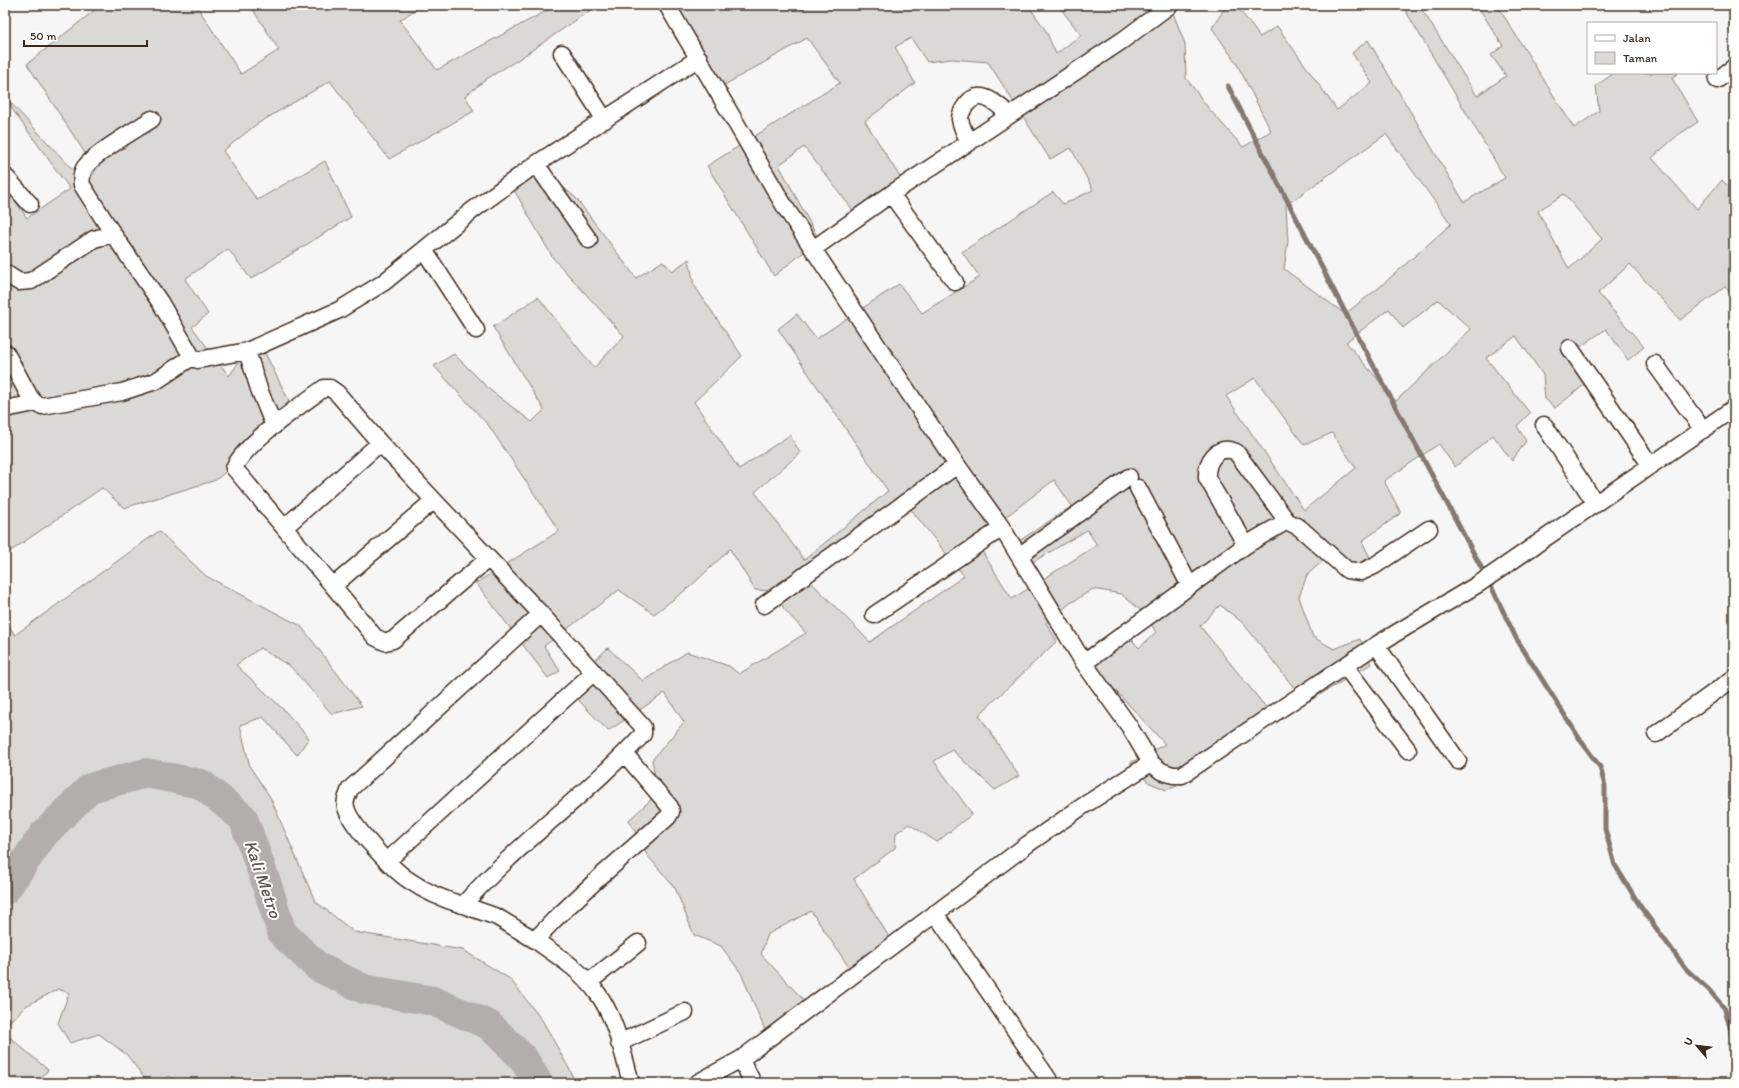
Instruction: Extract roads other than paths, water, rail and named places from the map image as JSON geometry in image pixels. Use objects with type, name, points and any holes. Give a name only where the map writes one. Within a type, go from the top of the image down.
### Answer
[{"type":"street","points":[[667,5],[785,207],[957,465],[1002,528],[1084,664],[1129,726],[1151,763],[1161,771],[1173,775],[1182,775],[1376,645],[1480,583],[1734,408]]},
{"type":"street","points":[[814,249],[891,194],[969,143],[1146,23],[1170,5]]},
{"type":"street","points":[[562,53],[605,120]]},
{"type":"street","points":[[152,119],[94,159],[85,167],[81,176],[82,185],[113,234],[160,302],[192,357],[198,360],[247,352],[339,310],[383,283],[473,210],[536,164],[699,58]]},
{"type":"street","points":[[1717,80],[1734,67]]},
{"type":"street","points":[[969,143],[960,118],[962,109],[968,102],[976,97],[985,97],[994,101],[1010,115]]},
{"type":"street","points":[[536,164],[588,240]]},
{"type":"street","points":[[5,176],[30,204]]},
{"type":"street","points":[[891,194],[955,282]]},
{"type":"street","points":[[5,273],[19,282],[31,281],[94,240],[113,234]]},
{"type":"street","points":[[424,250],[476,330]]},
{"type":"street","points":[[1570,348],[1651,466]]},
{"type":"street","points":[[247,352],[259,389],[274,426]]},
{"type":"street","points":[[6,353],[35,403]]},
{"type":"street","points":[[5,409],[35,403],[42,406],[122,392],[156,381],[192,357]]},
{"type":"street","points":[[1655,364],[1703,430]]},
{"type":"street","points":[[463,905],[478,888],[522,846],[625,754],[643,734],[643,727],[541,614],[433,501],[330,388],[324,388],[274,426],[238,461],[234,468],[285,527],[375,637],[385,642],[393,640],[488,559]]},
{"type":"street","points":[[1544,425],[1596,504]]},
{"type":"street","points":[[285,527],[380,443]]},
{"type":"street","points":[[1246,545],[1207,478],[1206,470],[1214,454],[1220,450],[1227,449],[1236,452],[1287,521],[1300,528],[1347,570],[1361,572],[1374,566],[1429,529]]},
{"type":"street","points":[[764,606],[957,465]]},
{"type":"street","points":[[1019,556],[1134,483],[1190,586]]},
{"type":"street","points":[[333,586],[433,501]]},
{"type":"street","points":[[1084,664],[1246,545],[1287,521]]},
{"type":"street","points":[[874,615],[1002,528]]},
{"type":"street","points":[[541,614],[350,790],[346,799],[346,807],[366,838],[387,861],[409,881],[450,902],[497,917],[564,959],[589,982],[599,995],[609,1013],[632,1083]]},
{"type":"street","points":[[1376,645],[1458,761]]},
{"type":"street","points":[[1345,666],[1408,750]]},
{"type":"street","points":[[387,861],[594,672]]},
{"type":"street","points":[[1656,734],[1734,678]]},
{"type":"street","points":[[535,940],[555,919],[668,817],[671,812],[670,807],[625,754]]},
{"type":"street","points":[[697,1083],[741,1059],[935,913],[1083,806],[1151,763]]},
{"type":"street","points":[[935,913],[1051,1083]]},
{"type":"street","points":[[589,982],[638,943]]},
{"type":"street","points":[[619,1043],[685,1012]]},
{"type":"street","points":[[741,1059],[753,1083]]},
{"type":"waterway","points":[[1228,86],[1346,314],[1490,584],[1516,638],[1581,741],[1600,767],[1605,786],[1605,829],[1615,865],[1640,906],[1686,969],[1709,990],[1725,1009],[1734,1042]]},
{"type":"waterway","name":"Kali Metro","points":[[5,890],[44,834],[90,788],[146,773],[201,784],[243,818],[266,882],[282,933],[318,967],[364,989],[433,1001],[489,1025],[523,1058],[538,1083]]}]
